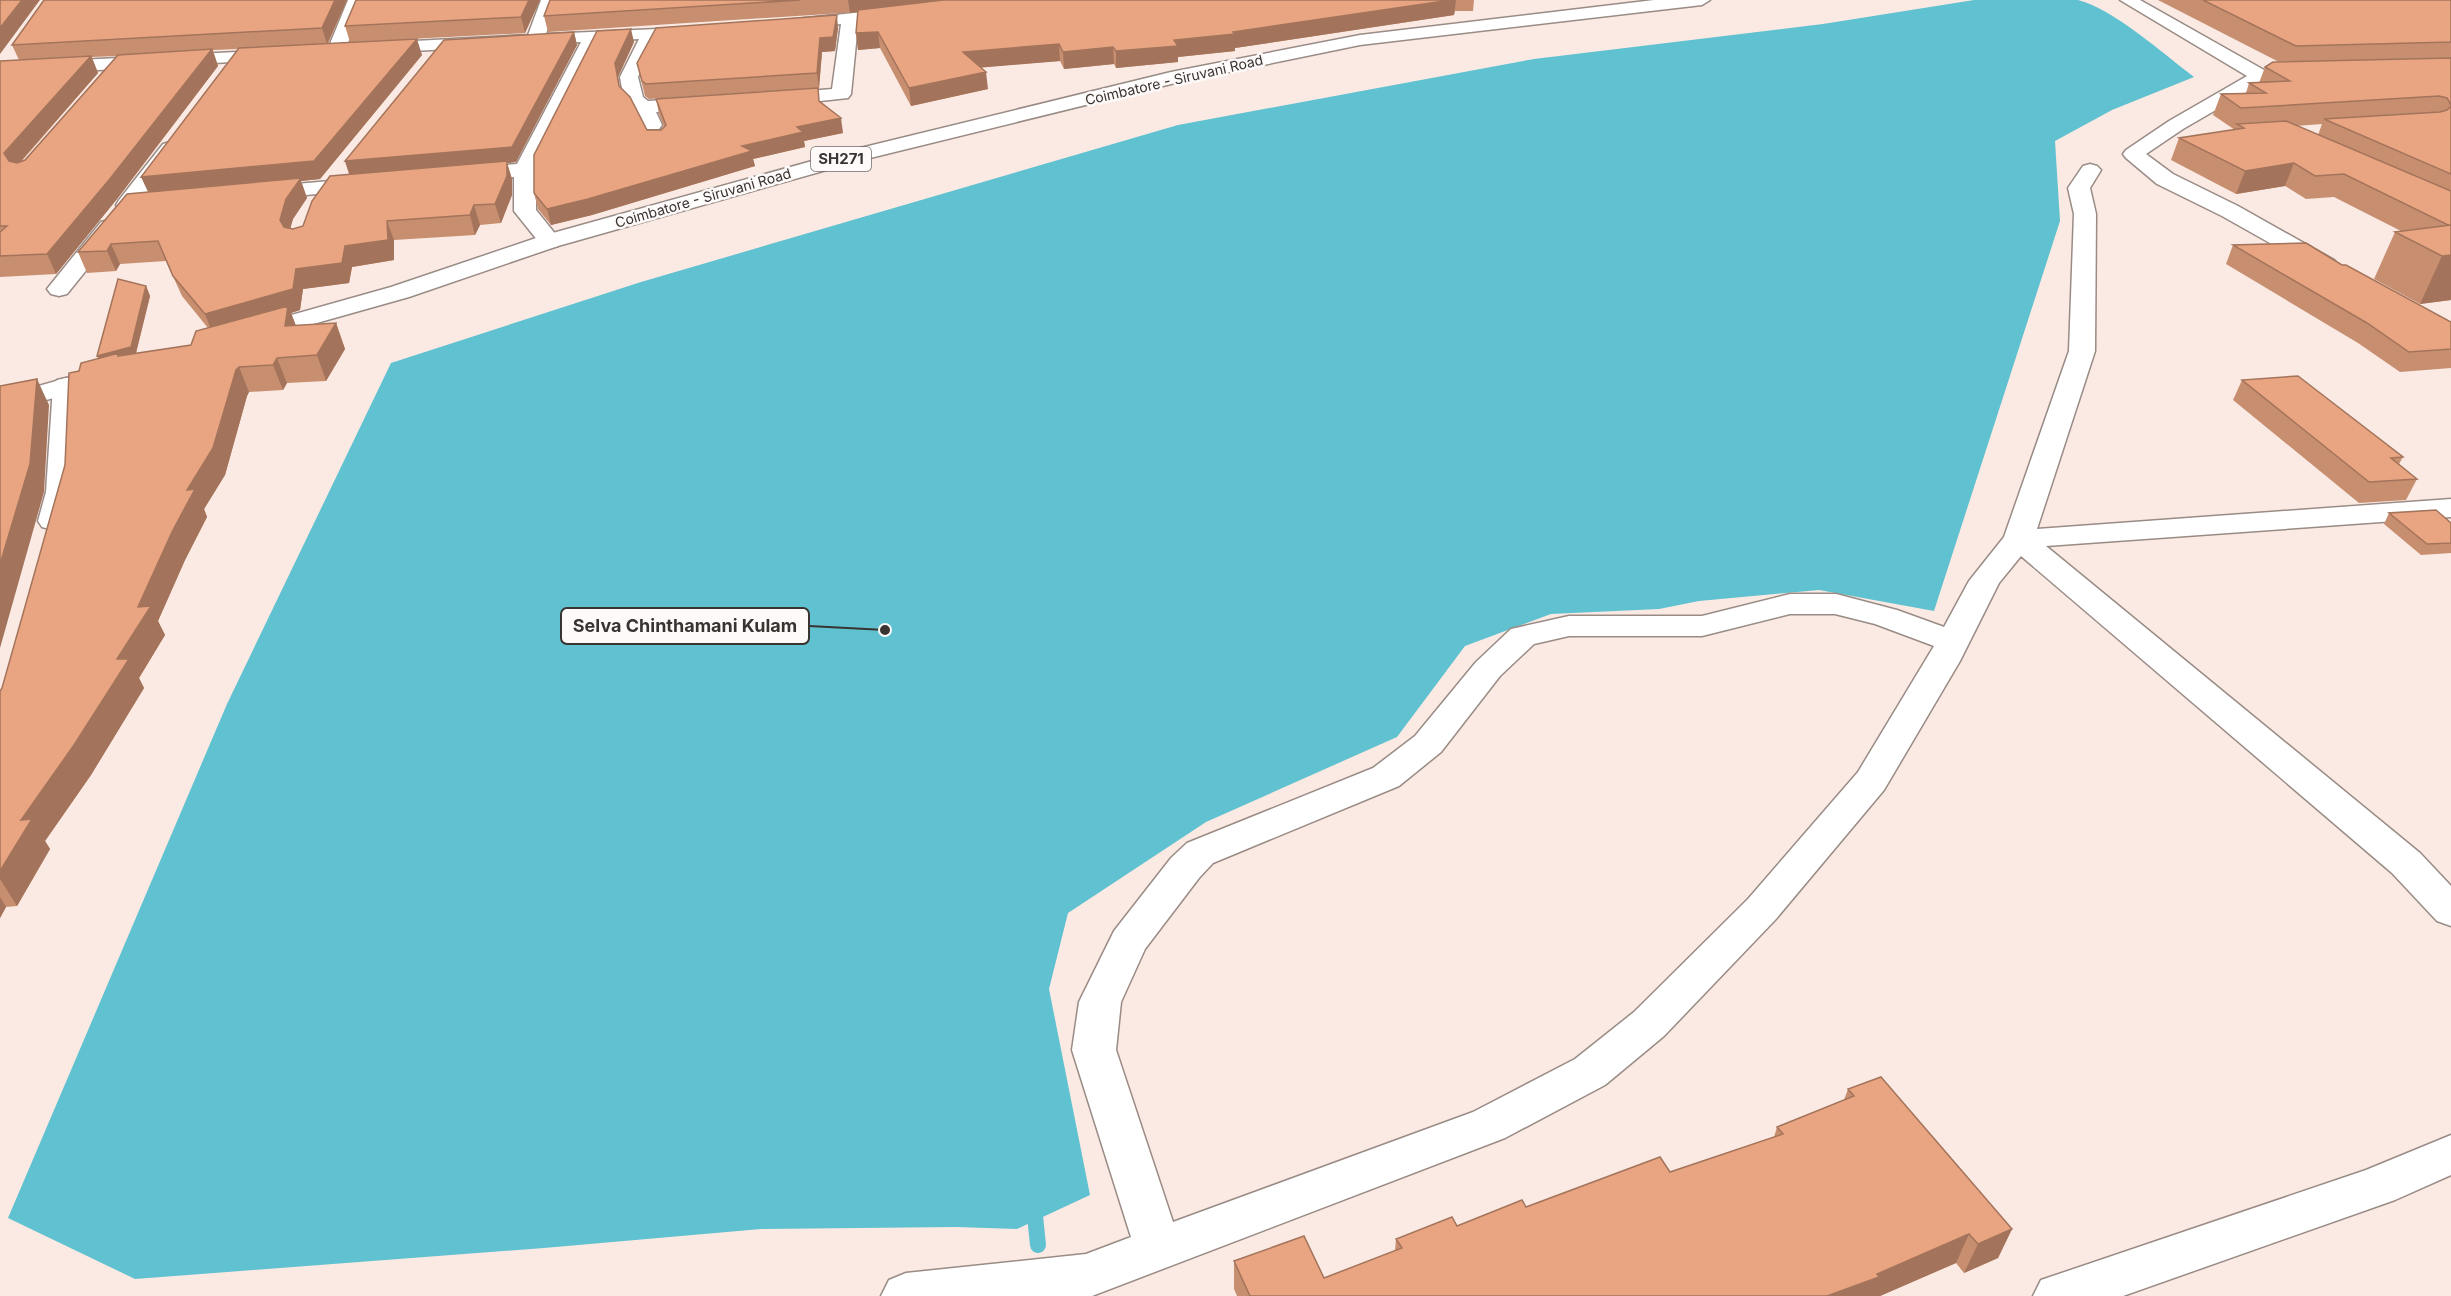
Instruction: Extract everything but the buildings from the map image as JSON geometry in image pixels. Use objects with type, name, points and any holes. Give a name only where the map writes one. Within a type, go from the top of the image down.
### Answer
[{"type":"street","points":[[336,51],[356,0]]},
{"type":"street","points":[[535,39],[549,0]]},
{"type":"street","name":"Coimbatore - Siruvani Road","points":[[234,339],[400,292],[550,241],[855,155],[1171,78],[1360,40],[1555,7],[1702,0]]},
{"type":"street","points":[[2128,0],[2259,76]]},
{"type":"street","points":[[770,26],[802,16],[850,20],[918,11]]},
{"type":"street","points":[[755,101],[841,93],[850,20]]},
{"type":"street","points":[[314,52],[712,30]]},
{"type":"street","points":[[650,34],[629,77],[634,100],[644,107],[657,139]]},
{"type":"street","points":[[550,241],[525,210],[525,170],[593,37]]},
{"type":"street","points":[[428,62],[442,45]]},
{"type":"street","points":[[1,70],[15,51]]},
{"type":"street","points":[[109,75],[237,57],[292,54]]},
{"type":"street","points":[[224,76],[237,57]]},
{"type":"street","points":[[1,70],[109,75],[204,69]]},
{"type":"street","points":[[2295,75],[2259,76],[2176,125],[2133,154],[2165,179],[2230,211],[2340,272]]},
{"type":"street","points":[[644,107],[722,103]]},
{"type":"street","points":[[2176,125],[2205,133]]},
{"type":"street","points":[[59,289],[127,205],[182,131]]},
{"type":"street","points":[[311,212],[343,169]]},
{"type":"street","points":[[444,177],[525,170]]},
{"type":"street","points":[[906,1296],[1089,1286],[1158,1248],[1489,1125],[1590,1072],[1649,1024],[1762,909],[1863,789],[1953,642],[1986,581],[2019,539],[2082,351],[2085,214],[2079,188],[2090,170]]},
{"type":"street","points":[[245,195],[386,182]]},
{"type":"street","points":[[127,205],[151,203]]},
{"type":"street","points":[[0,405],[133,367]]},
{"type":"street","points":[[46,549],[61,492],[66,386]]},
{"type":"street","points":[[2019,539],[2451,508]]},
{"type":"street","points":[[2019,539],[2406,862],[2451,911]]},
{"type":"street","points":[[1158,1248],[1094,1050],[1100,1002],[1128,942],[1185,868],[1200,853],[1386,777],[1428,744],[1488,669],[1523,636],[1569,626],[1702,626],[1790,604],[1836,604],[1886,617],[1953,642]]},
{"type":"street","points":[[2058,1296],[2379,1186],[2451,1154]]},
{"type":"water","points":[[1974,0],[2078,0],[2122,22],[2194,77],[2112,110],[2055,141],[2060,221],[1934,611],[1819,590],[1699,601],[1659,609],[1551,614],[1465,646],[1397,737],[1206,822],[1068,913],[1049,989],[1090,1195],[1017,1229],[956,1227],[761,1229],[135,1279],[8,1218],[227,704],[391,363],[641,282],[1178,125],[1534,59],[1823,24]]},
{"type":"waterway","points":[[1034,1206],[1038,1245]]},
{"type":"place","name":"Selva Chinthamani Kulam","points":[[885,630]]}]
